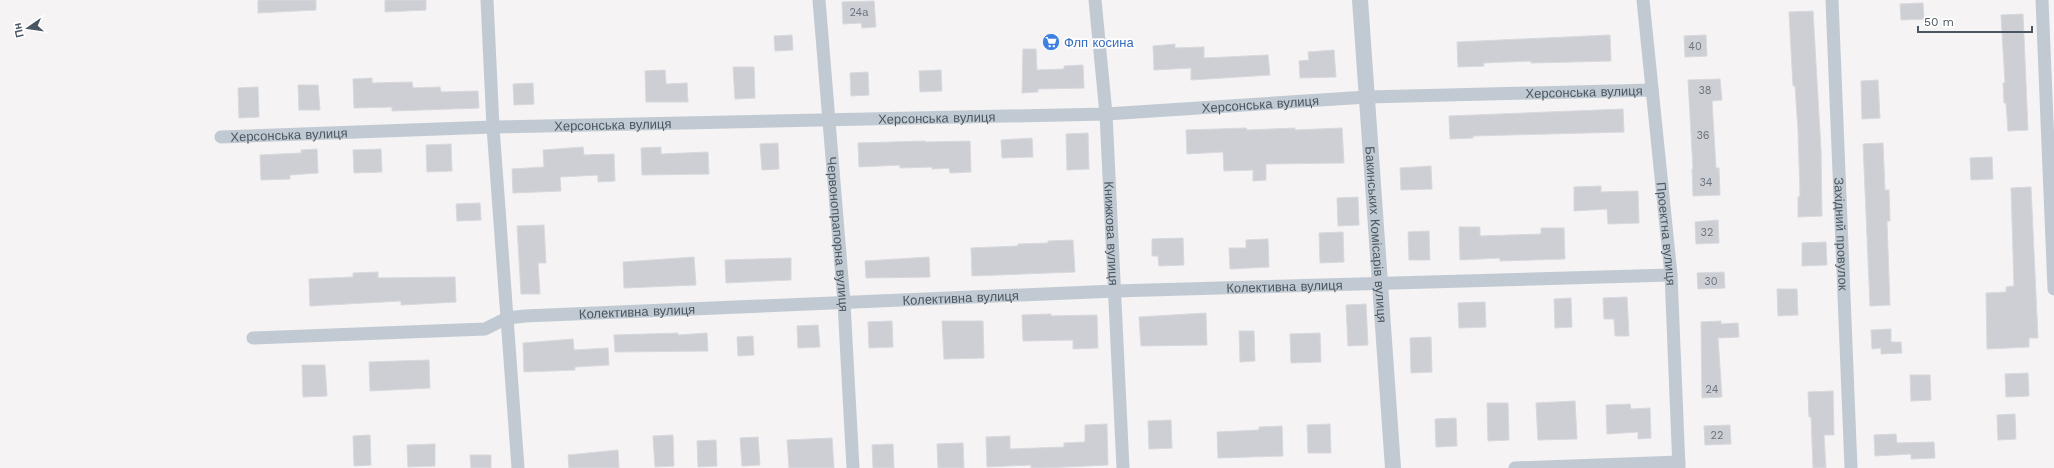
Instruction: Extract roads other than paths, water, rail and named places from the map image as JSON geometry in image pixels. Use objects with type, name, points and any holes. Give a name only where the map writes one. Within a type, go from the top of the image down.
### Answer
[{"type":"street","points":[[487,0],[493,127],[518,468]]},
{"type":"street","name":"Червонопрапорна вулиця","points":[[819,0],[844,302],[853,468]]},
{"type":"street","name":"Книжкова вулиця","points":[[1095,0],[1106,114],[1123,468]]},
{"type":"street","name":"Бакинських Комісарів вулиця","points":[[1360,0],[1393,468]]},
{"type":"street","name":"Проектна вулиця","points":[[1643,0],[1671,276],[1679,465]]},
{"type":"street","name":"Західний провулок","points":[[1832,0],[1851,468]]},
{"type":"street","points":[[2042,0],[2054,289]]},
{"type":"street","name":"Херсонська вулиця","points":[[221,137],[493,127],[828,118],[1106,114],[1367,98],[1652,90]]},
{"type":"street","name":"Колективна вулиця","points":[[253,338],[485,329],[507,318],[844,302],[1114,291],[1671,276]]},
{"type":"street","points":[[1515,468],[1679,465]]},
{"type":"place","name":"Флп косина","points":[[1051,42]]}]
